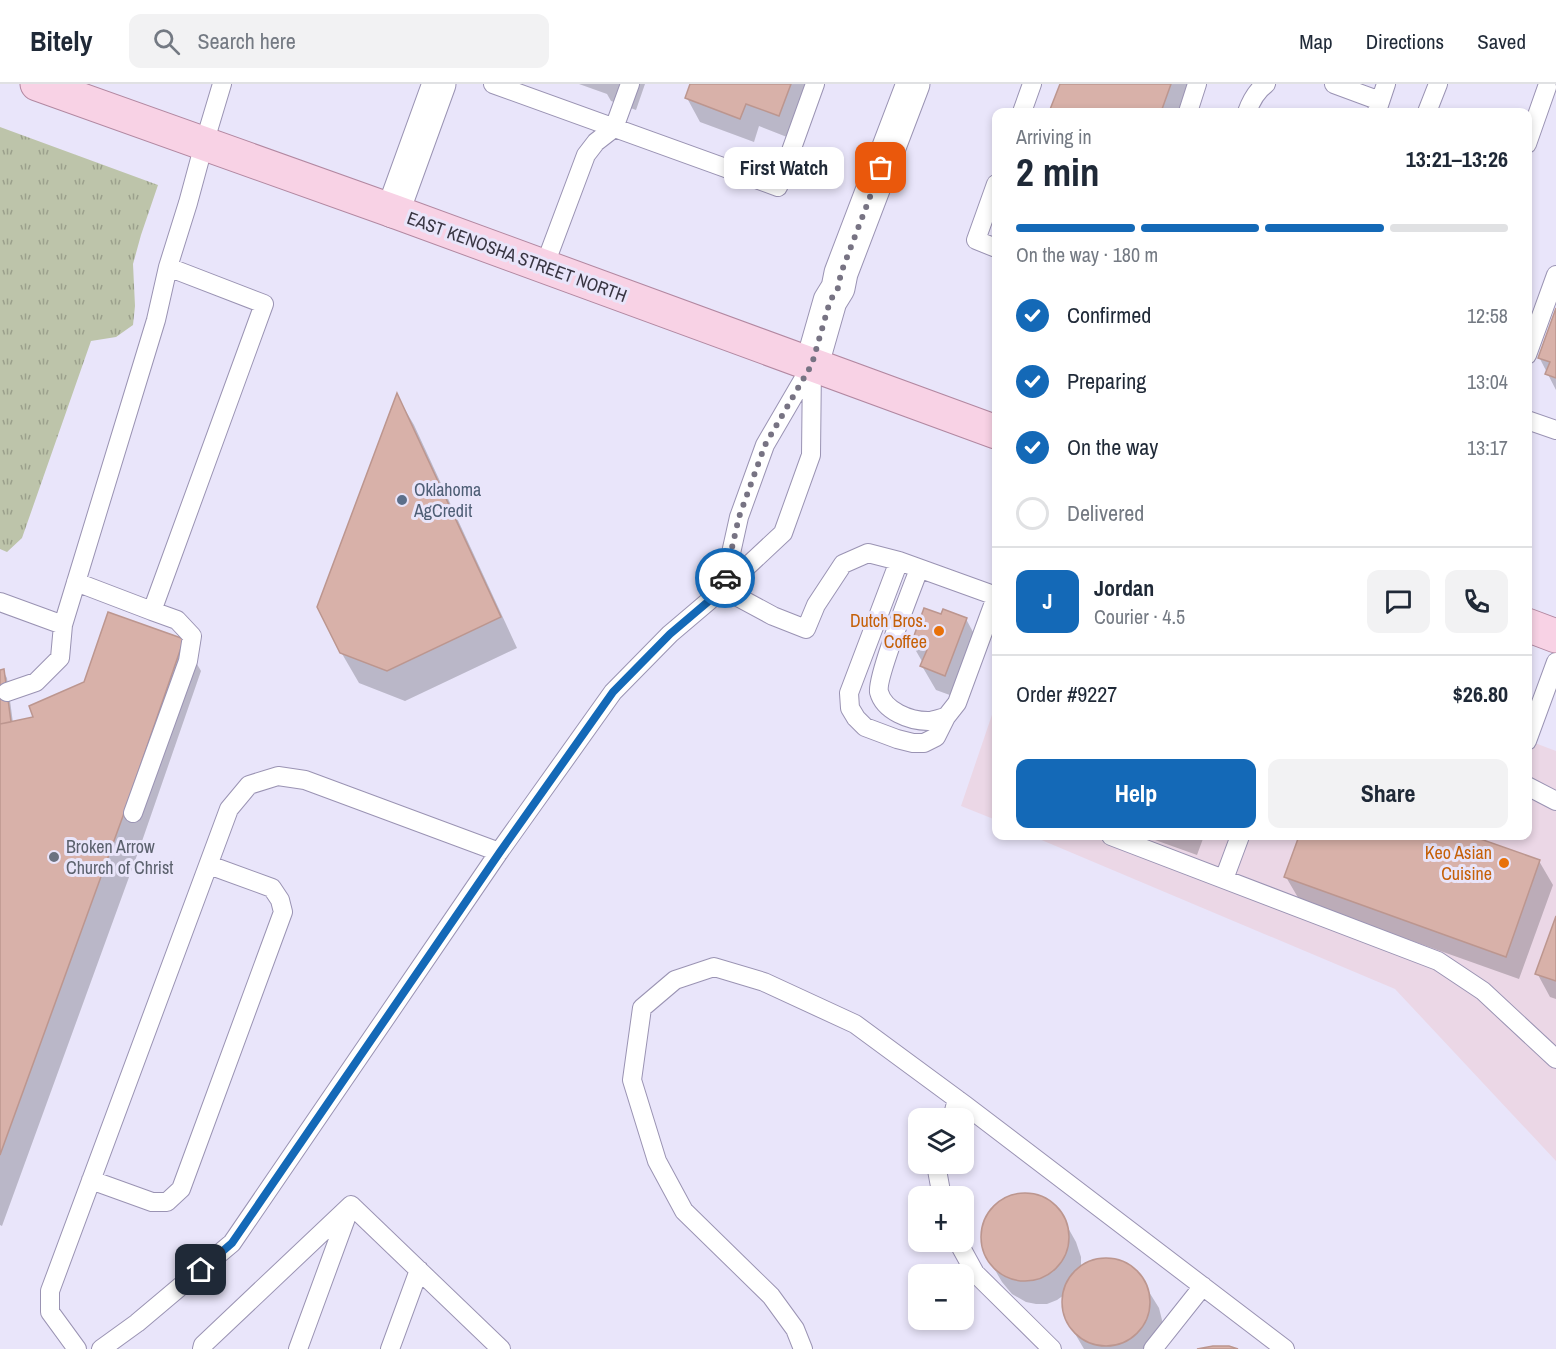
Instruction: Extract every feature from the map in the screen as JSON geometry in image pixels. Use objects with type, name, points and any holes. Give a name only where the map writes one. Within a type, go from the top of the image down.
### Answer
[{"type":"main road","name":"EAST KENOSHA STREET NORTH","points":[[37,84],[393,211],[992,431]]},
{"type":"main road","points":[[1532,627],[1556,636]]},
{"type":"street","points":[[393,211],[439,84]]},
{"type":"street","points":[[812,364],[830,301],[838,288],[841,273],[913,84]]},
{"type":"lane","points":[[7,692],[36,682],[60,658],[63,625],[156,320],[168,267],[222,84]]},
{"type":"lane","points":[[493,84],[778,187],[815,84]]},
{"type":"lane","points":[[544,267],[586,155],[596,142],[614,128],[630,84]]},
{"type":"lane","points":[[1023,108],[1032,84]]},
{"type":"lane","points":[[1189,108],[1197,84]]},
{"type":"lane","points":[[1249,108],[1260,89],[1266,84]]},
{"type":"lane","points":[[1334,84],[1381,99]]},
{"type":"lane","points":[[1429,108],[1438,84]]},
{"type":"lane","points":[[1532,130],[1548,87]]},
{"type":"lane","points":[[992,195],[976,240],[992,246]]},
{"type":"lane","points":[[152,611],[264,303],[168,267]]},
{"type":"lane","points":[[1532,341],[1556,275]]},
{"type":"lane","points":[[723,589],[739,517],[765,445],[812,364]]},
{"type":"lane","points":[[101,1349],[137,1323],[232,1243],[500,852],[613,692],[670,634],[783,533],[811,455],[812,364]]},
{"type":"lane","points":[[1532,422],[1556,430]]},
{"type":"lane","points":[[723,589],[773,616],[806,629],[816,605],[843,564],[868,553],[899,561],[992,596]]},
{"type":"lane","points":[[899,561],[849,693],[850,708],[856,718],[866,727],[913,743],[924,743],[936,737],[946,717],[957,703],[992,608]]},
{"type":"lane","points":[[919,569],[883,670],[879,691],[886,704],[897,713],[929,721],[946,717]]},
{"type":"lane","points":[[76,582],[177,621],[192,636],[188,661],[133,813]]},
{"type":"lane","points":[[0,602],[63,625]]},
{"type":"lane","points":[[1532,727],[1556,662]]},
{"type":"lane","points":[[77,1349],[50,1312],[50,1291],[230,809],[249,785],[278,776],[305,780],[500,852]]},
{"type":"lane","points":[[1532,789],[1556,801]]},
{"type":"lane","points":[[1122,840],[1438,961],[1483,991],[1554,1055]]},
{"type":"lane","points":[[1224,879],[1239,840]]},
{"type":"lane","points":[[91,1180],[152,1202],[167,1202],[181,1189],[283,912],[280,900],[272,888],[208,866]]},
{"type":"lane","points":[[803,1349],[795,1329],[771,1296],[684,1211],[657,1161],[632,1080],[642,1008],[675,980],[714,968],[764,982],[855,1024],[1285,1349]]},
{"type":"lane","points":[[955,1108],[957,1099]]},
{"type":"lane","points":[[351,1205],[419,1270],[484,1342],[501,1349]]},
{"type":"lane","points":[[202,1349],[203,1345],[351,1205]]},
{"type":"lane","points":[[298,1349],[351,1205]]},
{"type":"lane","points":[[963,1252],[975,1273],[1052,1349]]},
{"type":"lane","points":[[390,1349],[419,1270]]},
{"type":"lane","points":[[1153,1349],[1203,1286]]},
{"type":"shaded area","points":[[992,715],[992,818],[961,806]]},
{"type":"shaded area","points":[[1532,742],[1556,751],[1556,1161],[1395,989],[1041,840],[1532,840]]},
{"type":"green space","points":[[0,127],[158,185],[133,264],[135,306],[133,325],[116,337],[91,341],[22,538],[7,552],[0,549]]},
{"type":"building","points":[[690,84],[791,84],[779,116],[746,104],[740,119],[685,98]]},
{"type":"building","points":[[1060,84],[1171,84],[1162,108],[1051,108]]},
{"type":"building","points":[[1556,308],[1556,378],[1545,374],[1550,362],[1538,358]]},
{"type":"building","name":"Oklahoma AgCredit","points":[[397,393],[501,617],[387,671],[340,653],[317,607]]},
{"type":"building","name":"Dutch Bros. Coffee","points":[[924,608],[941,614],[943,609],[967,618],[945,676],[920,666],[927,650],[911,644]]},
{"type":"building","name":"Broken Arrow Church of Christ","points":[[108,612],[184,639],[123,816],[0,1155],[0,724],[33,717],[29,706],[84,682]]},
{"type":"building","points":[[4,669],[11,722],[0,724],[0,670]]},
{"type":"building","points":[[1298,840],[1483,840],[1540,860],[1506,957],[1284,877]]},
{"type":"building","points":[[1556,916],[1556,981],[1535,974]]},
{"type":"building","points":[[1025,1193],[1042,1197],[1056,1206],[1065,1220],[1069,1237],[1065,1254],[1056,1268],[1042,1277],[1025,1281],[1008,1277],[994,1268],[985,1254],[981,1237],[985,1220],[994,1206],[1008,1197]]},
{"type":"building","points":[[1097,1258],[1115,1258],[1131,1265],[1143,1277],[1150,1293],[1150,1311],[1143,1327],[1131,1339],[1115,1346],[1097,1346],[1081,1339],[1069,1327],[1062,1311],[1062,1293],[1069,1277],[1081,1265]]},
{"type":"building","points":[[1229,1346],[1238,1349],[1197,1349]]},
{"type":"way so far","points":[[725,578],[739,517],[765,445],[812,364],[830,301],[838,288],[841,273],[881,168]]},
{"type":"place","name":"First Watch","points":[[881,168]]},
{"type":"place","name":"Oklahoma AgCredit","points":[[402,500]]},
{"type":"place","name":"Dutch Bros. Coffee","points":[[939,631]]},
{"type":"place","name":"Broken Arrow Church of Christ","points":[[54,857]]},
{"type":"place","name":"Keo Asian Cuisine","points":[[1504,863]]},
{"type":"route","points":[[201,1270],[232,1243],[500,852],[613,692],[670,634],[723,589],[725,578]]}]
